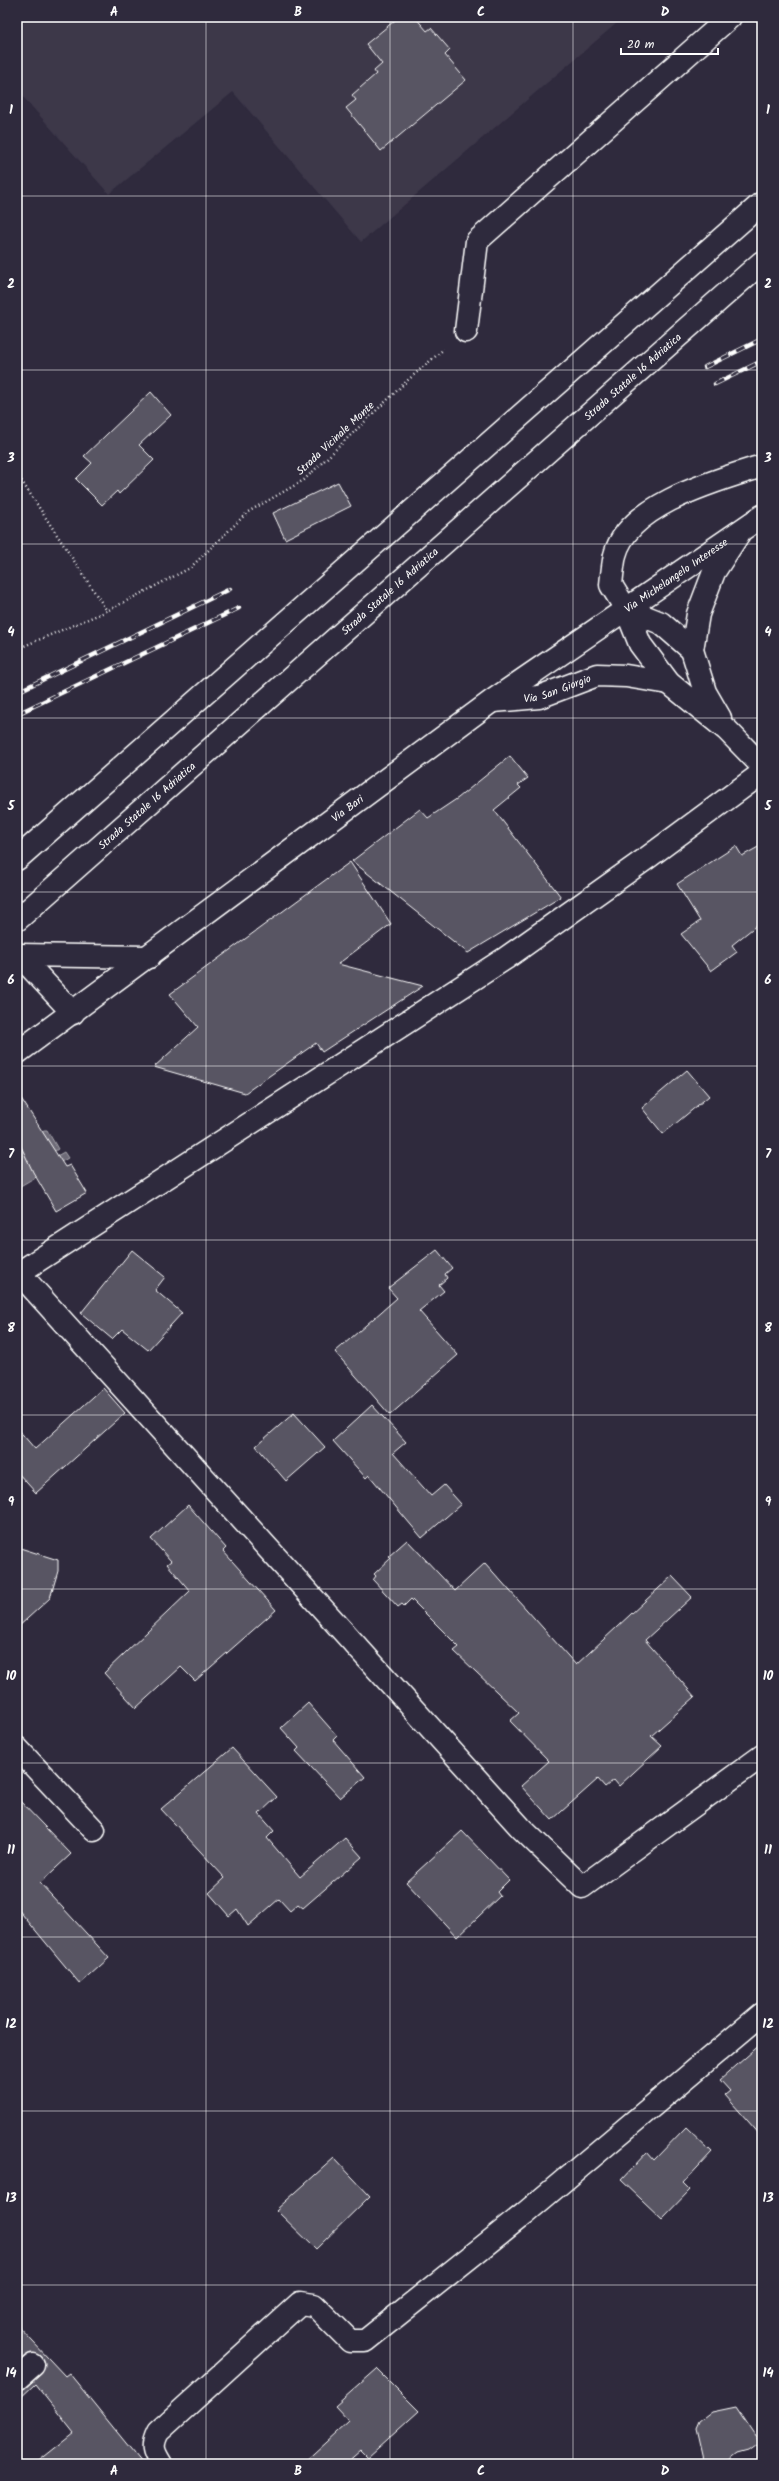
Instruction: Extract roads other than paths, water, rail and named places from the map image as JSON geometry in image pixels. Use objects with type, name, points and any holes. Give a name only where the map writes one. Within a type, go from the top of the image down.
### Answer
[{"type":"main road","points":[[466,331],[476,241],[730,17]]},
{"type":"main road","points":[[17,859],[762,203]]},
{"type":"main road","name":"Strada Statale 16 Adriatica","points":[[17,920],[762,262]]},
{"type":"main road","name":"Via Michelangelo Interesse","points":[[762,466],[665,501],[631,527],[615,553],[611,585],[626,608],[762,516]]},
{"type":"main road","name":"Via San Giorgio","points":[[727,730],[705,692],[692,650],[698,614],[714,572],[744,527]]},
{"type":"main road","points":[[626,608],[661,623],[692,650]]},
{"type":"main road","name":"Via San Giorgio","points":[[626,608],[640,644],[669,683],[727,730],[762,766]]},
{"type":"main road","name":"Via Bari","points":[[17,1053],[149,957],[492,701],[626,608]]},
{"type":"main road","name":"Via San Giorgio","points":[[492,701],[539,697],[597,675],[626,676],[669,683]]},
{"type":"main road","points":[[762,773],[647,858],[506,958],[18,1273],[521,1828],[582,1887],[762,1756]]},
{"type":"main road","points":[[73,1013],[19,955],[149,957]]},
{"type":"main road","points":[[17,1748],[94,1830]]},
{"type":"main road","points":[[161,2464],[152,2450],[152,2444],[158,2432],[300,2303],[314,2305],[350,2341],[365,2342],[530,2209],[762,2014]]},
{"type":"railway","points":[[705,367],[762,339]]},
{"type":"railway","points":[[715,384],[762,361]]},
{"type":"railway","points":[[17,692],[230,589]]},
{"type":"railway","points":[[17,714],[239,608]]}]
